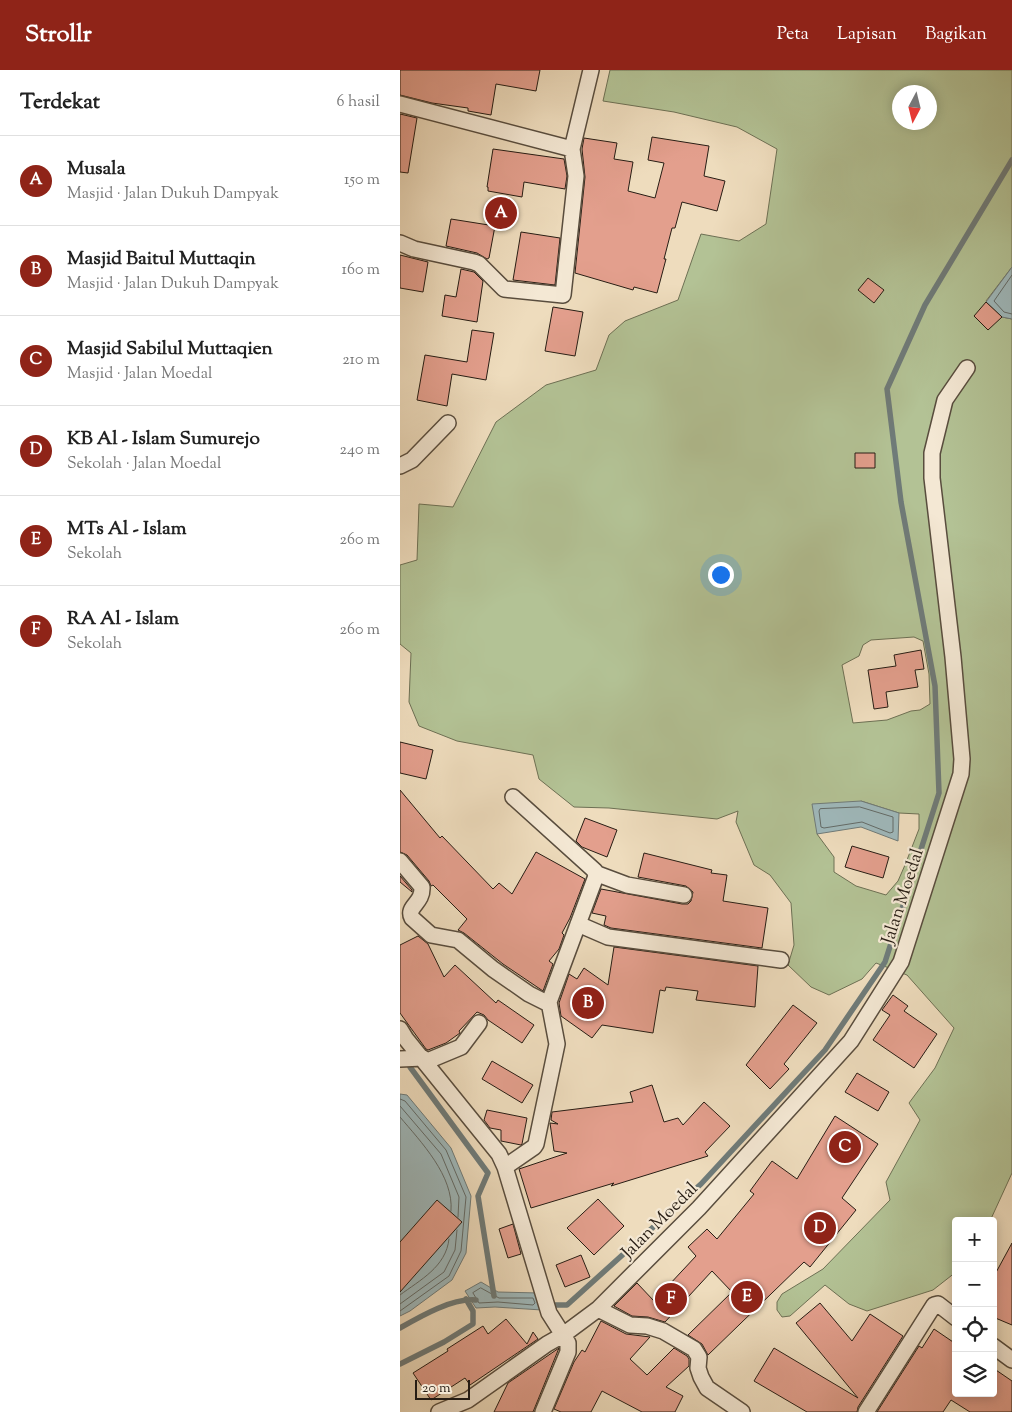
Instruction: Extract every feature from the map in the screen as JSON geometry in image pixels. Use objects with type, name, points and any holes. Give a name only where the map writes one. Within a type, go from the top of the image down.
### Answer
[{"type":"street","points":[[400,243],[414,249],[479,264],[504,288],[563,295],[576,176],[572,149],[591,70]]},
{"type":"street","points":[[400,104],[572,149]]},
{"type":"street","name":"Jalan Moedal","points":[[439,1412],[468,1400],[598,1309],[699,1208],[851,1041],[901,962],[961,774],[962,759],[955,675],[932,478],[932,453],[945,400],[967,368]]},
{"type":"street","points":[[400,466],[412,460],[448,423]]},
{"type":"street","points":[[513,797],[595,873],[627,885],[684,895]]},
{"type":"street","points":[[400,861],[422,887],[421,898],[411,910],[410,915],[412,918],[431,935],[458,940],[492,970],[529,994],[549,1004]]},
{"type":"street","points":[[505,1167],[536,1144],[557,1044],[549,1004],[596,879],[595,873]]},
{"type":"street","points":[[578,924],[608,936],[781,960]]},
{"type":"street","points":[[400,1059],[424,1060],[461,1047],[479,1023]]},
{"type":"street","points":[[400,1029],[406,1039],[499,1154],[505,1167],[542,1287],[548,1313],[568,1343],[568,1352],[543,1412]]},
{"type":"street","points":[[866,1412],[934,1305],[938,1304],[952,1315]]},
{"type":"street","points":[[598,1309],[630,1325],[647,1326],[663,1331],[694,1349],[699,1356],[698,1368],[707,1388],[742,1412]]},
{"type":"street","points":[[997,1349],[1012,1360]]},
{"type":"green space","points":[[610,70],[1012,70],[1012,267],[986,301],[1002,317],[1012,319],[1012,1173],[992,1217],[952,1217],[952,1275],[933,1290],[867,1311],[849,1304],[825,1285],[790,1316],[782,1317],[777,1310],[777,1302],[782,1294],[823,1269],[890,1200],[886,1182],[920,1120],[909,1103],[935,1068],[954,1028],[907,975],[876,963],[862,979],[829,995],[811,987],[788,965],[794,945],[791,903],[770,875],[754,865],[736,822],[738,811],[717,819],[609,808],[574,807],[539,779],[533,755],[457,741],[419,726],[409,702],[411,653],[400,644],[400,565],[417,560],[419,504],[453,507],[496,422],[546,385],[596,370],[609,335],[625,321],[678,300],[701,234],[739,241],[766,224],[777,149],[737,127],[674,112],[603,101]],"holes":[[[914,637],[923,641],[929,674],[930,704],[920,710],[911,711],[887,720],[853,723],[842,665],[859,656],[863,645],[871,640]],[[861,801],[899,813],[919,814],[919,829],[905,865],[898,881],[886,895],[856,886],[834,872],[834,857],[817,834]]]},
{"type":"water","points":[[1012,267],[1012,319],[1002,317],[986,302]]},
{"type":"water","points":[[861,801],[899,813],[898,841],[861,827],[817,834],[812,804]]},
{"type":"water","points":[[400,1094],[407,1095],[451,1148],[471,1196],[466,1253],[452,1280],[410,1311],[400,1316]]},
{"type":"water","points":[[481,1282],[498,1292],[539,1293],[542,1310],[495,1307],[476,1308],[465,1291]]},
{"type":"building","points":[[400,70],[540,70],[536,91],[496,84],[491,115],[468,111],[468,108],[432,103],[400,95]]},
{"type":"building","points":[[400,114],[417,118],[408,173],[400,172]]},
{"type":"building","points":[[652,137],[709,146],[704,176],[725,181],[717,211],[682,202],[675,228],[672,228],[657,293],[634,287],[633,290],[575,273],[585,177],[582,149],[584,138],[617,143],[614,159],[633,162],[628,191],[655,198],[664,163],[648,160]]},
{"type":"building","points":[[493,149],[564,159],[567,176],[565,189],[524,182],[522,197],[488,191]]},
{"type":"building","points":[[451,219],[495,226],[489,258],[487,259],[477,253],[446,246]]},
{"type":"building","points":[[521,232],[560,238],[555,285],[513,280]]},
{"type":"building","points":[[400,255],[428,262],[423,292],[400,288]]},
{"type":"building","points":[[461,269],[474,272],[483,281],[477,322],[442,316],[445,295],[456,297]]},
{"type":"building","points":[[868,278],[884,290],[874,303],[858,290]]},
{"type":"building","points":[[986,302],[1002,317],[988,330],[974,316]]},
{"type":"building","points":[[553,307],[583,312],[575,356],[545,351]]},
{"type":"building","points":[[472,330],[494,333],[486,380],[452,374],[447,406],[417,400],[425,355],[467,362]]},
{"type":"building","points":[[855,453],[875,453],[875,468],[855,468]]},
{"type":"building","points":[[921,650],[924,669],[915,670],[918,687],[886,692],[888,707],[874,709],[868,670],[896,666],[894,655]]},
{"type":"building","points":[[400,742],[433,750],[426,779],[400,773]]},
{"type":"building","points":[[400,790],[440,838],[442,836],[493,889],[499,883],[512,894],[536,852],[585,879],[562,933],[564,935],[559,949],[549,961],[553,964],[543,991],[458,930],[467,919],[433,885],[431,886],[407,855],[400,852]]},
{"type":"building","points":[[585,818],[617,830],[607,857],[582,847],[576,841]]},
{"type":"building","points":[[852,846],[889,857],[883,878],[845,867]]},
{"type":"building","points":[[644,853],[712,870],[711,873],[727,875],[723,901],[768,908],[762,948],[611,928],[604,925],[606,916],[592,913],[601,889],[682,904],[688,904],[691,901],[693,892],[686,886],[638,877]]},
{"type":"building","points":[[400,876],[412,890],[412,892],[400,882]]},
{"type":"building","points":[[418,936],[428,944],[444,977],[455,965],[496,1003],[498,1000],[534,1025],[522,1043],[488,1020],[484,1015],[477,1012],[459,1031],[460,1033],[446,1043],[428,1050],[426,1049],[400,1013],[400,945]]},
{"type":"building","points":[[614,947],[758,966],[755,1007],[696,1000],[698,991],[666,987],[665,991],[660,990],[653,1033],[602,1025],[592,1038],[561,1016],[559,1003],[569,974],[577,979],[584,968],[608,985]]},
{"type":"building","points":[[893,995],[908,1006],[904,1011],[937,1034],[914,1068],[873,1040],[890,1015],[882,1010]]},
{"type":"building","points":[[793,1005],[817,1023],[784,1064],[789,1069],[770,1089],[746,1065]]},
{"type":"building","points":[[492,1061],[533,1085],[522,1103],[482,1079]]},
{"type":"building","points":[[857,1073],[889,1092],[878,1111],[845,1092]]},
{"type":"building","points":[[652,1085],[664,1122],[678,1118],[683,1125],[704,1102],[730,1126],[705,1152],[708,1156],[531,1208],[519,1169],[567,1153],[554,1151],[550,1123],[558,1124],[551,1120],[552,1112],[633,1102],[630,1092]]},
{"type":"building","points":[[487,1110],[527,1118],[521,1145],[501,1141],[501,1130],[490,1128],[484,1120]]},
{"type":"building","points":[[835,1116],[878,1144],[842,1198],[856,1210],[810,1267],[804,1262],[708,1355],[702,1344],[688,1335],[732,1292],[712,1271],[665,1322],[648,1317],[632,1316],[614,1306],[637,1283],[654,1301],[696,1256],[688,1247],[707,1229],[717,1239],[754,1194],[750,1191],[772,1161],[797,1179]]},
{"type":"building","points":[[598,1199],[624,1226],[594,1255],[567,1228]]},
{"type":"building","points":[[437,1200],[462,1222],[400,1292],[400,1242]]},
{"type":"building","points":[[513,1224],[521,1254],[508,1258],[499,1229]]},
{"type":"building","points":[[1012,1243],[1012,1325],[997,1319],[997,1271]]},
{"type":"building","points":[[581,1255],[590,1277],[565,1287],[556,1265]]},
{"type":"building","points":[[820,1303],[852,1341],[870,1314],[903,1336],[858,1407],[857,1412],[807,1412],[754,1381],[774,1348],[858,1398],[796,1323]]},
{"type":"building","points":[[506,1319],[527,1344],[533,1332],[538,1339],[470,1385],[465,1378],[431,1400],[413,1373],[483,1326],[488,1334]]},
{"type":"building","points":[[601,1321],[626,1334],[650,1337],[630,1359],[647,1375],[674,1348],[687,1356],[689,1366],[666,1387],[683,1396],[675,1412],[642,1412],[602,1391],[591,1412],[561,1412],[554,1409],[574,1362],[582,1350],[585,1352]]},
{"type":"building","points":[[934,1329],[952,1341],[952,1397],[997,1397],[997,1371],[1012,1381],[1012,1412],[970,1412],[951,1400],[943,1412],[877,1412],[919,1346],[922,1348]]},
{"type":"building","points":[[559,1348],[533,1412],[494,1412],[508,1383]]},
{"type":"waterway","points":[[548,1305],[567,1305],[701,1184],[825,1050],[885,962],[939,793],[935,686],[901,502],[887,389],[925,305],[1012,160]]},
{"type":"waterway","points":[[410,1067],[488,1173],[478,1196],[494,1296]]},
{"type":"waterway","points":[[400,1364],[444,1342],[473,1324],[473,1311],[466,1299]]},
{"type":"waterway","points":[[400,1328],[427,1313],[447,1305],[467,1300],[476,1300]]},
{"type":"place","name":"Musala","points":[[501,213]]},
{"type":"place","name":"Masjid Baitul Muttaqin","points":[[588,1003]]},
{"type":"place","name":"Masjid Sabilul Muttaqien","points":[[845,1147]]},
{"type":"place","name":"KB Al - Islam Sumurejo","points":[[820,1228]]},
{"type":"place","name":"MTs Al - Islam","points":[[747,1297]]},
{"type":"place","name":"RA Al - Islam","points":[[671,1299]]}]
